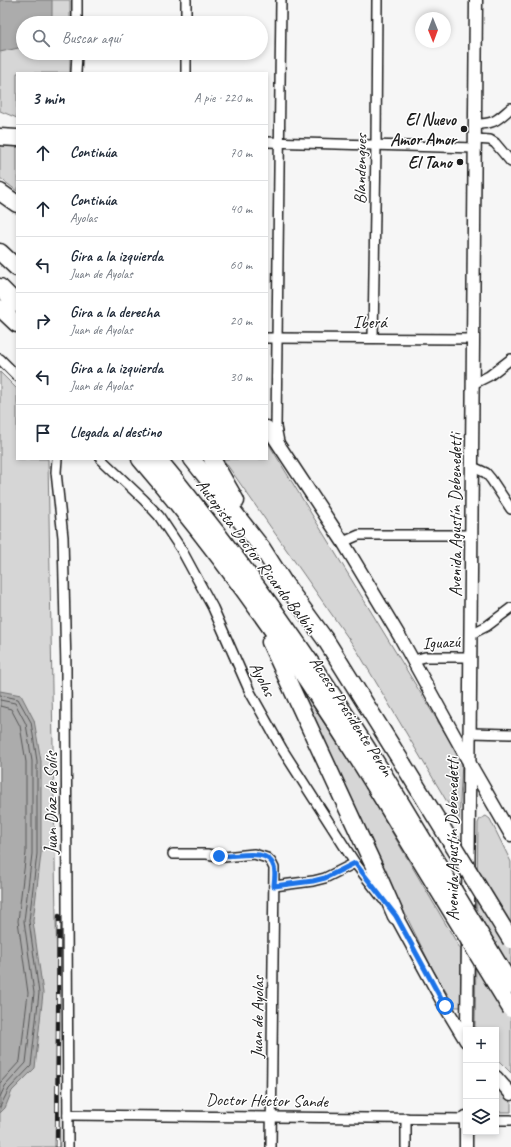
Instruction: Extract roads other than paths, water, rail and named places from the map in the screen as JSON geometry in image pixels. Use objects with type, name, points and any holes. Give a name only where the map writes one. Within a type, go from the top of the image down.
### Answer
[{"type":"highway","points":[[0,138],[16,137]]},
{"type":"highway","points":[[0,192],[16,203]]},
{"type":"highway","points":[[0,252],[16,267]]},
{"type":"highway","points":[[0,287],[16,303]]},
{"type":"highway","points":[[0,308],[16,323]]},
{"type":"highway","name":"Acceso Presidente Perón","points":[[141,460],[228,569],[265,619],[354,753],[378,779],[511,1008]]},
{"type":"highway","name":"Autopista Doctor Ricardo Balbín","points":[[159,460],[185,492],[302,649],[378,779],[511,985]]},
{"type":"highway","name":"Autopista Doctor Ricardo Balbín","points":[[193,460],[262,548],[285,584],[327,642],[511,940]]},
{"type":"highway","points":[[213,460],[262,548]]},
{"type":"highway","points":[[228,569],[278,658],[396,916]]},
{"type":"main road","name":"Avenida Agustín Debenedetti","points":[[467,1027],[476,0]]},
{"type":"main road","points":[[268,428],[343,542],[414,660],[470,764],[511,835]]},
{"type":"main road","points":[[396,916],[463,1036]]},
{"type":"main road","points":[[499,1081],[511,1094]]},
{"type":"main road","points":[[466,1135],[466,1147]]},
{"type":"street","points":[[77,0],[77,16]]},
{"type":"street","points":[[186,0],[186,16]]},
{"type":"street","points":[[279,445],[276,427],[281,0]]},
{"type":"street","name":"Blandengues","points":[[373,338],[377,0]]},
{"type":"street","points":[[76,72],[77,60]]},
{"type":"street","points":[[186,60],[186,72]]},
{"type":"street","points":[[475,124],[491,123],[511,108]]},
{"type":"street","points":[[0,130],[16,137]]},
{"type":"street","points":[[268,142],[376,145],[475,144],[490,140],[495,143],[511,162]]},
{"type":"street","name":"Iberá","points":[[268,338],[473,339]]},
{"type":"street","points":[[0,359],[16,375]]},
{"type":"street","points":[[473,384],[489,376],[511,359]]},
{"type":"street","name":"Juan Díaz de Solís","points":[[57,460],[56,472],[64,537],[66,654],[68,1147]]},
{"type":"street","name":"Ayolas","points":[[102,460],[159,516],[181,549],[213,608],[250,692],[282,749],[355,863],[396,916]]},
{"type":"street","points":[[473,467],[492,479],[511,509]]},
{"type":"street","points":[[343,542],[360,535],[472,535]]},
{"type":"street","name":"Iguazú","points":[[471,634],[487,626],[511,608]]},
{"type":"street","name":"Iguazú","points":[[414,660],[426,657],[471,657]]},
{"type":"street","points":[[470,733],[511,734]]},
{"type":"street","name":"Juan de Ayolas","points":[[173,854],[208,854],[224,857],[254,854],[261,855],[271,862],[274,868],[271,1147]]},
{"type":"street","points":[[274,886],[325,878],[355,863]]},
{"type":"street","name":"Doctor Héctor Sande","points":[[68,1115],[463,1118]]},
{"type":"street","points":[[406,1118],[406,1147]]},
{"type":"street","points":[[499,1120],[511,1120]]},
{"type":"water","points":[[0,0],[52,0],[52,16],[16,16],[16,49],[0,52]]},
{"type":"water","points":[[0,691],[21,695],[34,720],[41,761],[41,854],[33,921],[43,993],[35,1068],[12,1091],[5,1108],[0,1113]]},
{"type":"railway","points":[[57,1147],[59,916]]},
{"type":"place","name":"El Nuevo Amor Amor","points":[[464,129]]},
{"type":"place","name":"El Tano","points":[[460,162]]}]
